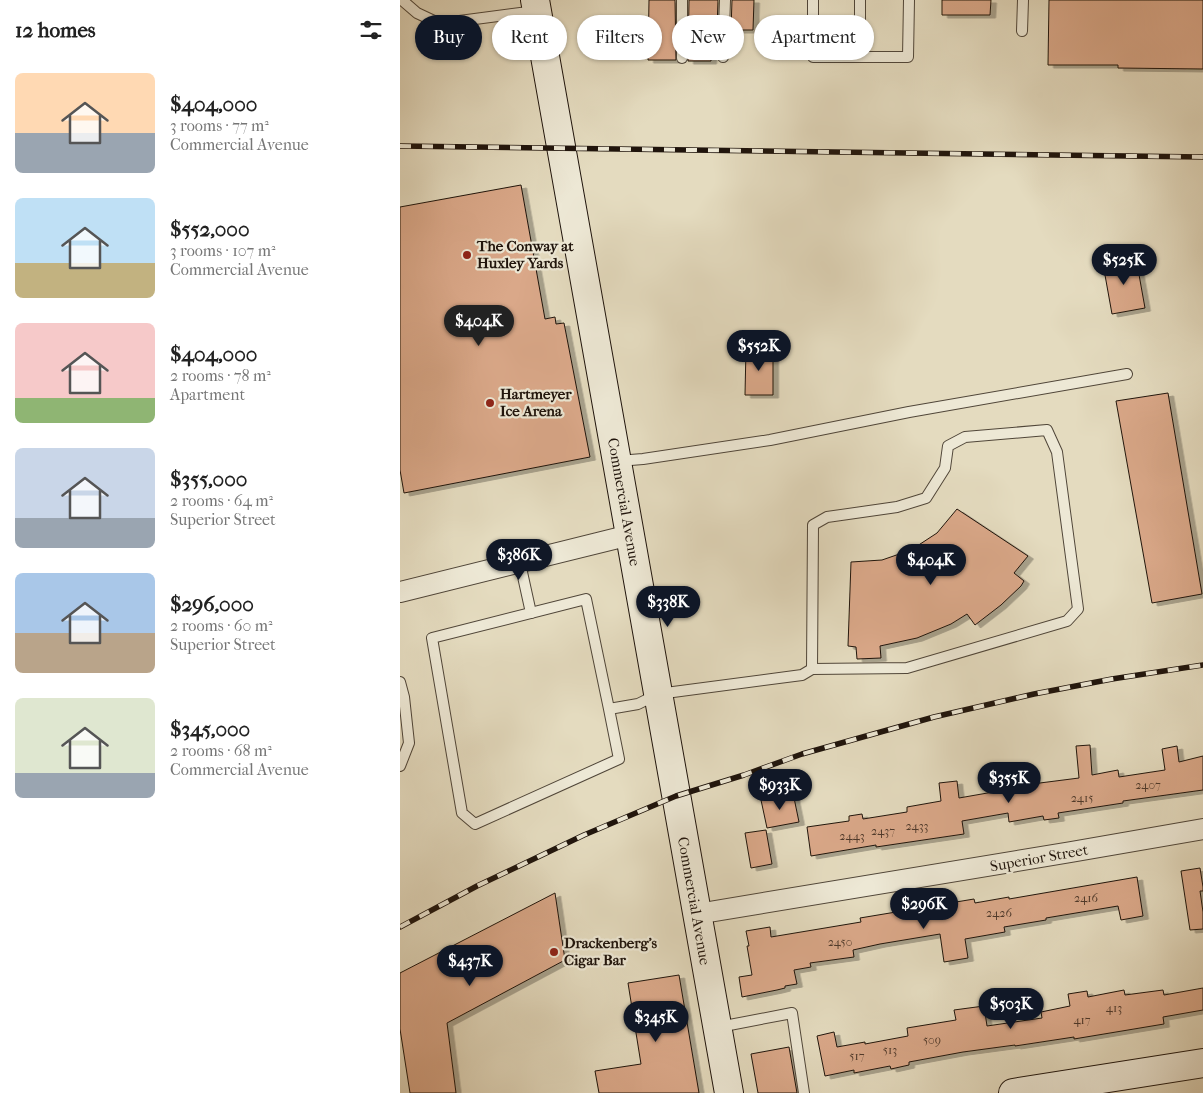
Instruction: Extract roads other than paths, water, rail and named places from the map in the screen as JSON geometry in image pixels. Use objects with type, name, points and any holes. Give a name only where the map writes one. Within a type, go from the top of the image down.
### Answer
[{"type":"street","name":"Commercial Avenue","points":[[536,5],[728,1093]]},
{"type":"street","points":[[400,592],[630,535]]},
{"type":"street","name":"Superior Street","points":[[697,914],[1071,852],[1203,828]]},
{"type":"street","points":[[1013,1093],[1203,1063]]},
{"type":"lane","points":[[402,0],[418,13],[434,21],[452,22],[536,5]]},
{"type":"lane","points":[[682,0],[682,15]]},
{"type":"lane","points":[[724,15],[725,0]]},
{"type":"lane","points":[[813,0],[813,15]]},
{"type":"lane","points":[[860,0],[860,15]]},
{"type":"lane","points":[[874,58],[908,57],[909,0]]},
{"type":"lane","points":[[1022,31],[1023,0]]},
{"type":"lane","points":[[617,461],[643,459],[770,440],[909,412],[1127,374]]},
{"type":"lane","points":[[609,709],[638,704],[658,694],[802,675],[812,669],[907,668],[1067,621],[1078,609],[1057,452],[1047,430],[965,437],[948,446],[945,468],[926,498],[898,507],[826,518],[814,525],[812,669]]},
{"type":"lane","points":[[520,562],[530,613]]},
{"type":"lane","points":[[586,599],[609,709],[619,759],[475,824],[462,814],[432,638],[586,599]]},
{"type":"lane","points":[[400,682],[404,697],[409,743],[400,766]]},
{"type":"lane","points":[[717,1027],[792,1013],[804,1093]]},
{"type":"railway","points":[[400,146],[1203,157]]},
{"type":"railway","points":[[400,927],[477,886],[584,835],[676,796],[744,775],[802,754],[934,717],[1034,694],[1112,679],[1203,665]]},
{"type":"place","name":"The Conway at Huxley Yards","points":[[467,255]]},
{"type":"place","name":"Hartmeyer Ice Arena","points":[[490,403]]},
{"type":"place","name":"Drackenberg's Cigar Bar","points":[[554,952]]}]
